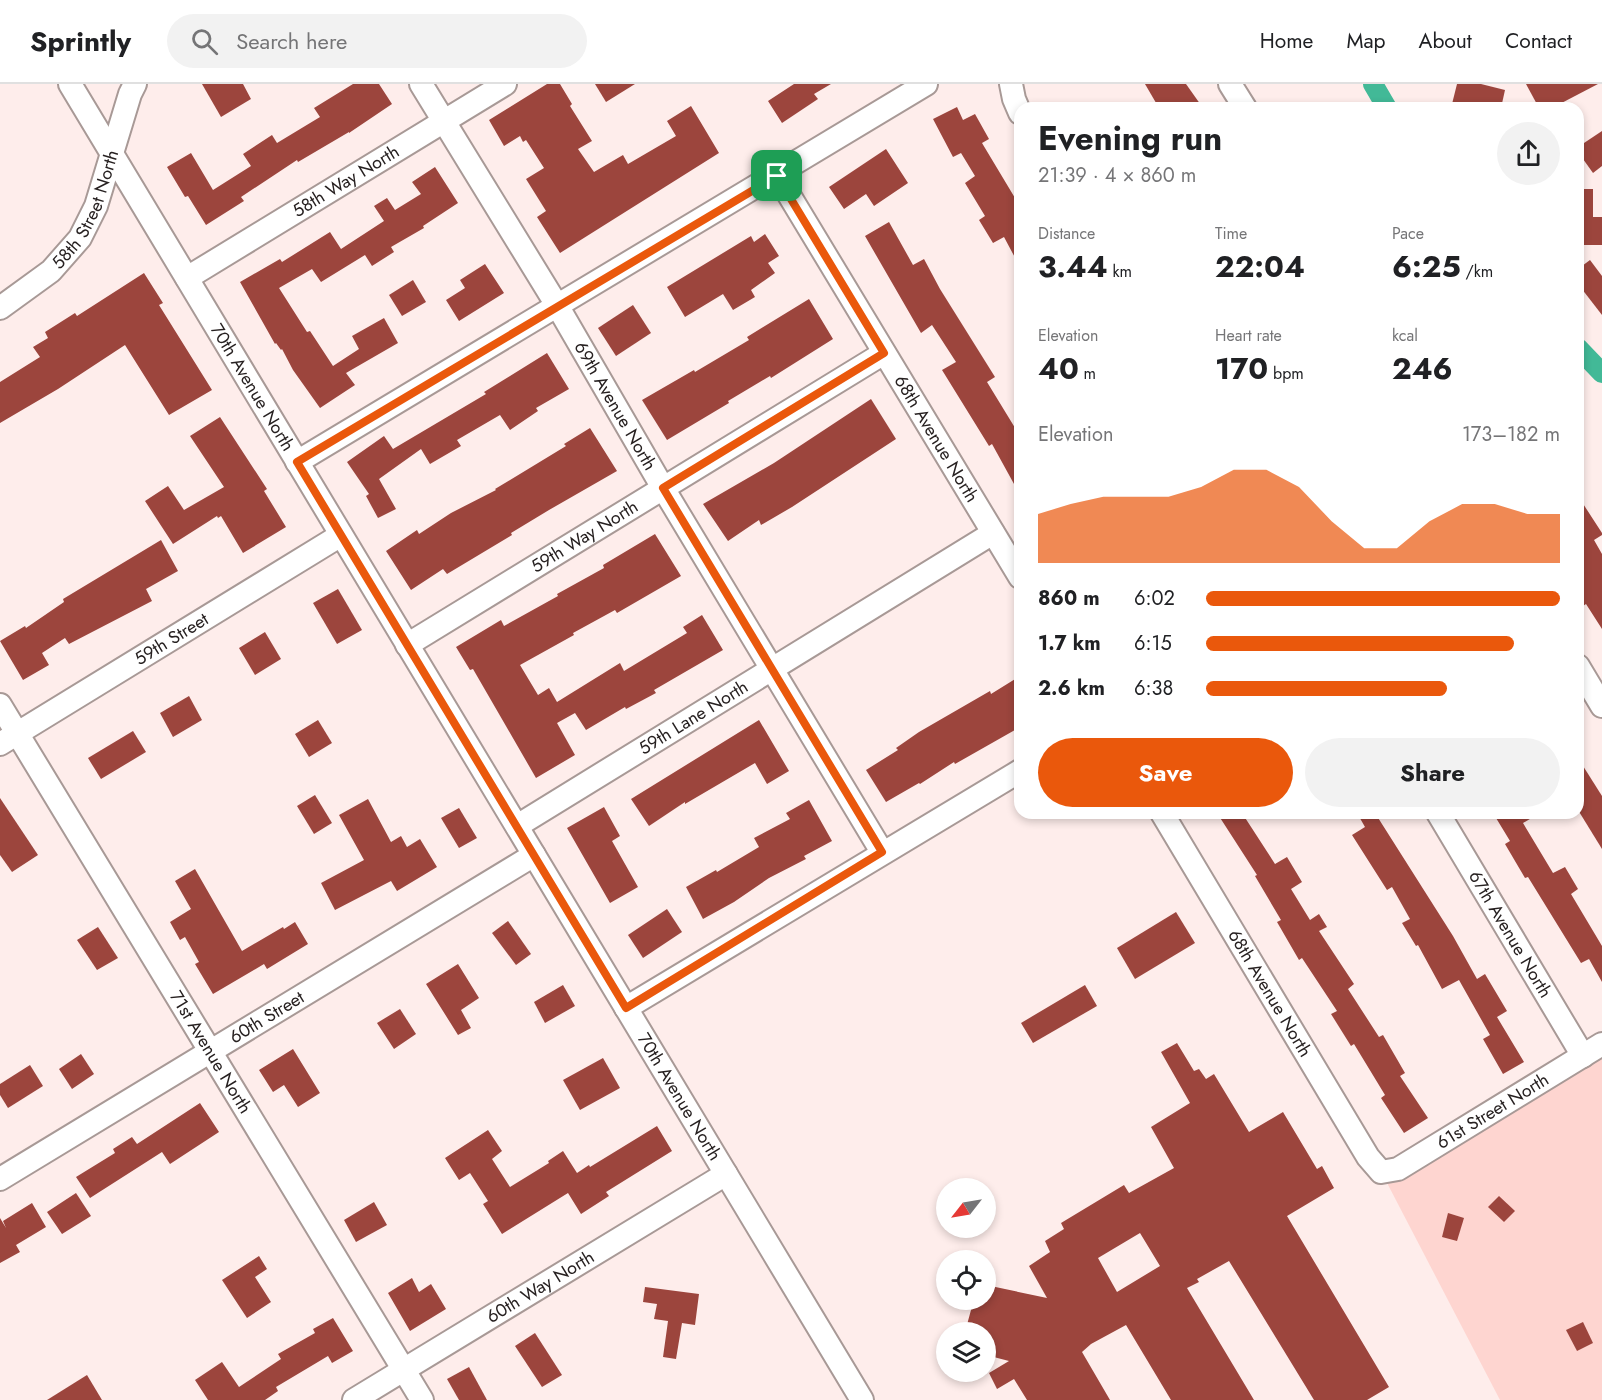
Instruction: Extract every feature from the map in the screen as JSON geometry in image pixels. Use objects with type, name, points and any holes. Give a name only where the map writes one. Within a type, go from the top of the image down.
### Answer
[{"type":"street","name":"70th Avenue North","points":[[70,84],[862,1400]]},
{"type":"street","name":"58th Street North","points":[[0,308],[51,271],[80,238],[96,206],[135,84]]},
{"type":"street","name":"69th Avenue North","points":[[421,84],[558,307],[663,488],[882,852]]},
{"type":"street","name":"58th Way North","points":[[187,278],[505,84]]},
{"type":"street","points":[[297,462],[777,176],[926,84]]},
{"type":"street","points":[[1011,84],[1015,102]]},
{"type":"street","points":[[1230,84],[1241,102]]},
{"type":"street","name":"68th Avenue North","points":[[777,176],[1014,567]]},
{"type":"street","name":"59th Way North","points":[[407,645],[884,353]]},
{"type":"street","name":"59th Lane North","points":[[517,826],[993,533]]},
{"type":"street","name":"59th Street","points":[[9,739],[341,535]]},
{"type":"street","points":[[1584,676],[1602,706]]},
{"type":"street","name":"71st Avenue North","points":[[0,705],[9,739],[210,1051],[422,1400]]},
{"type":"street","points":[[626,1008],[1014,775]]},
{"type":"street","name":"68th Avenue North","points":[[1166,819],[1368,1157],[1381,1172]]},
{"type":"street","name":"67th Avenue North","points":[[1442,819],[1592,1050]]},
{"type":"street","name":"60th Street","points":[[0,1179],[534,855]]},
{"type":"street","name":"61st Street North","points":[[1381,1172],[1398,1169],[1592,1050]]},
{"type":"street","name":"60th Way North","points":[[354,1400],[726,1174]]},
{"type":"shaded area","points":[[1602,1055],[1602,1400],[1500,1400],[1386,1181]]},
{"type":"building","points":[[202,84],[243,84],[251,99],[221,117]]},
{"type":"building","points":[[353,84],[379,84],[392,104],[349,133],[298,162],[297,160],[241,197],[244,201],[206,225],[188,196],[185,197],[167,167],[191,153],[213,190],[251,166],[243,154],[272,135],[277,143],[320,117],[314,108]]},
{"type":"building","points":[[547,84],[560,84],[572,104],[570,106],[592,141],[578,149],[594,172],[623,155],[628,164],[676,136],[667,121],[691,106],[719,153],[560,253],[537,217],[546,211],[526,179],[544,168],[526,140],[523,142],[520,136],[504,146],[489,120]]},
{"type":"building","points":[[595,84],[635,84],[606,102]]},
{"type":"building","points":[[794,84],[831,84],[814,94],[818,99],[782,123],[768,101]]},
{"type":"building","points":[[1145,84],[1186,84],[1199,102],[1156,102]]},
{"type":"building","points":[[1457,84],[1481,84],[1505,90],[1502,102],[1452,102]]},
{"type":"building","points":[[1526,84],[1598,84],[1564,102],[1536,102]]},
{"type":"building","points":[[957,107],[963,120],[975,114],[989,139],[982,143],[1014,196],[1014,256],[1004,237],[993,243],[979,220],[985,216],[965,183],[975,176],[961,153],[953,157],[933,119]]},
{"type":"building","points":[[1602,131],[1602,166],[1593,173],[1584,160],[1584,143]]},
{"type":"building","points":[[886,149],[908,183],[874,206],[866,194],[844,209],[829,187]]},
{"type":"building","points":[[435,167],[458,203],[423,226],[424,228],[391,247],[394,252],[372,266],[365,255],[321,282],[312,269],[279,288],[307,332],[310,331],[333,366],[359,349],[352,336],[384,318],[398,343],[346,373],[355,385],[320,408],[293,370],[282,349],[275,344],[240,282],[280,259],[282,262],[330,232],[341,249],[384,221],[374,206],[387,198],[395,210],[421,194],[412,182]]},
{"type":"building","points":[[1584,189],[1593,189],[1593,217],[1602,217],[1602,245],[1584,245]]},
{"type":"building","points":[[889,222],[913,265],[924,259],[995,377],[987,382],[1014,426],[1014,484],[992,444],[989,446],[942,370],[956,362],[932,325],[921,333],[865,236]]},
{"type":"building","points":[[765,234],[779,256],[768,263],[775,273],[751,290],[755,297],[733,310],[723,294],[685,317],[667,287],[751,236],[754,242]]},
{"type":"building","points":[[1590,260],[1602,276],[1602,315],[1584,292],[1584,264]]},
{"type":"building","points":[[485,264],[504,293],[459,321],[446,300],[465,288],[460,280]]},
{"type":"building","points":[[144,273],[163,303],[159,305],[212,390],[169,415],[125,345],[58,389],[0,423],[0,382],[40,357],[33,347],[48,338],[45,332],[75,313],[77,316]]},
{"type":"building","points":[[413,280],[426,302],[402,316],[389,295]]},
{"type":"building","points":[[809,299],[833,339],[667,440],[642,400],[749,340],[747,337]]},
{"type":"building","points":[[633,305],[651,333],[616,356],[598,328]]},
{"type":"building","points":[[547,353],[569,389],[536,408],[538,411],[510,430],[500,415],[457,440],[461,446],[430,464],[421,449],[379,479],[396,509],[378,518],[366,496],[369,494],[347,462],[384,436],[393,449],[486,394],[484,392]]},
{"type":"building","points":[[871,399],[896,439],[792,507],[761,525],[759,520],[728,541],[703,504],[774,463]]},
{"type":"building","points":[[220,417],[267,489],[264,491],[286,527],[243,553],[221,516],[218,518],[217,516],[173,544],[145,501],[168,486],[184,510],[224,487],[190,436]]},
{"type":"building","points":[[590,428],[617,471],[511,533],[512,535],[447,574],[443,569],[411,590],[386,551],[417,530],[419,534],[451,513],[496,490],[566,446],[564,444]]},
{"type":"building","points":[[1584,505],[1602,533],[1594,540],[1602,554],[1602,629],[1586,604],[1584,605]]},
{"type":"building","points":[[655,534],[681,576],[617,613],[615,610],[573,633],[574,635],[520,665],[538,695],[549,688],[557,702],[620,663],[624,671],[687,633],[683,627],[702,615],[723,650],[654,690],[656,693],[626,709],[625,707],[586,730],[575,713],[557,723],[575,755],[536,778],[473,669],[470,670],[456,647],[501,620],[504,626],[558,596],[557,594],[604,568],[603,565]]},
{"type":"building","points":[[161,540],[178,571],[146,589],[152,601],[69,644],[65,638],[42,653],[49,665],[23,680],[0,641],[25,626],[26,628],[64,602],[63,599]]},
{"type":"building","points":[[338,589],[362,630],[337,644],[313,603]]},
{"type":"building","points":[[265,632],[281,659],[255,675],[239,648]]},
{"type":"building","points":[[1014,680],[1014,730],[886,802],[866,770],[898,750],[896,748],[919,732],[990,691],[991,694]]},
{"type":"building","points":[[189,696],[202,720],[173,737],[160,713]]},
{"type":"building","points":[[318,720],[332,743],[309,757],[295,734]]},
{"type":"building","points":[[759,720],[789,771],[767,784],[755,763],[685,804],[685,802],[649,826],[631,799]]},
{"type":"building","points":[[133,731],[146,752],[101,779],[88,758]]},
{"type":"building","points":[[1584,768],[1602,796],[1602,849],[1584,819]]},
{"type":"building","points":[[315,795],[332,823],[314,834],[297,806]]},
{"type":"building","points":[[0,798],[38,855],[12,872],[0,855]]},
{"type":"building","points":[[368,799],[391,842],[401,836],[407,847],[420,839],[437,867],[397,891],[391,881],[335,910],[321,883],[364,860],[339,815]]},
{"type":"building","points":[[809,800],[832,841],[804,856],[806,859],[769,878],[734,902],[703,919],[686,887],[759,847],[754,838],[790,819],[786,813]]},
{"type":"building","points":[[604,807],[620,836],[612,841],[638,887],[610,903],[567,828]]},
{"type":"building","points":[[459,808],[477,838],[459,848],[441,818]]},
{"type":"building","points":[[1221,819],[1246,819],[1275,864],[1287,857],[1302,882],[1291,889],[1310,920],[1319,914],[1327,927],[1319,931],[1354,984],[1348,989],[1379,1037],[1383,1035],[1405,1073],[1400,1076],[1428,1118],[1404,1133],[1381,1098],[1385,1095],[1354,1044],[1351,1046],[1331,1014],[1337,1011],[1302,958],[1299,960],[1277,922],[1281,920],[1255,876],[1257,875]]},
{"type":"building","points":[[1360,819],[1379,819],[1453,936],[1477,979],[1485,974],[1507,1011],[1497,1017],[1524,1062],[1503,1074],[1483,1039],[1490,1035],[1459,980],[1442,989],[1418,945],[1416,946],[1402,923],[1410,919],[1392,887],[1387,890],[1352,835],[1365,827]]},
{"type":"building","points":[[1497,819],[1530,819],[1523,823],[1553,873],[1565,867],[1578,889],[1571,894],[1602,946],[1602,982],[1589,959],[1581,963],[1528,877],[1525,878],[1505,844],[1510,841]]},
{"type":"building","points":[[195,869],[242,951],[295,922],[308,944],[267,969],[264,964],[213,994],[195,964],[199,962],[185,937],[180,940],[170,922],[191,909],[175,881]]},
{"type":"building","points":[[667,909],[682,932],[643,958],[628,935]]},
{"type":"building","points":[[1176,912],[1195,943],[1135,979],[1117,948]]},
{"type":"building","points":[[508,921],[531,954],[516,965],[492,933]]},
{"type":"building","points":[[98,927],[118,958],[97,970],[77,940]]},
{"type":"building","points":[[458,964],[479,998],[461,1010],[471,1028],[458,1035],[426,984]]},
{"type":"building","points":[[563,985],[575,1006],[545,1023],[534,1002]]},
{"type":"building","points":[[1085,985],[1097,1006],[1033,1043],[1021,1023]]},
{"type":"building","points":[[400,1009],[416,1034],[394,1049],[377,1023]]},
{"type":"building","points":[[1177,1043],[1194,1071],[1199,1069],[1206,1079],[1214,1074],[1249,1132],[1283,1112],[1317,1169],[1322,1166],[1334,1188],[1287,1216],[1389,1387],[1367,1400],[1314,1400],[1229,1261],[1197,1279],[1199,1282],[1187,1288],[1254,1400],[1171,1400],[1126,1325],[1091,1344],[1082,1352],[1110,1400],[1027,1400],[1014,1379],[997,1389],[994,1382],[996,1382],[996,1369],[1009,1361],[996,1358],[996,1322],[968,1322],[971,1310],[996,1310],[996,1287],[1047,1298],[1029,1266],[1050,1252],[1045,1241],[1064,1229],[1061,1223],[1124,1185],[1129,1193],[1174,1168],[1151,1127],[1190,1103],[1161,1052]],"holes":[[[1140,1233],[1160,1266],[1117,1292],[1098,1258]]]},
{"type":"building","points":[[293,1049],[320,1093],[298,1107],[284,1085],[273,1092],[259,1070]]},
{"type":"building","points":[[81,1054],[94,1074],[72,1089],[59,1069]]},
{"type":"building","points":[[603,1058],[620,1088],[580,1110],[563,1080]]},
{"type":"building","points":[[30,1065],[43,1086],[8,1108],[0,1095],[0,1084]]},
{"type":"building","points":[[200,1103],[219,1132],[170,1164],[162,1152],[90,1198],[76,1177],[115,1153],[113,1149],[132,1137],[137,1144]]},
{"type":"building","points":[[657,1126],[672,1151],[606,1192],[609,1196],[581,1214],[568,1193],[502,1234],[483,1204],[488,1201],[470,1173],[459,1180],[445,1158],[488,1130],[502,1151],[492,1159],[510,1187],[549,1163],[548,1161],[563,1151],[577,1173]]},
{"type":"building","points":[[76,1193],[91,1216],[62,1234],[47,1212]]},
{"type":"building","points":[[1499,1196],[1515,1211],[1504,1222],[1488,1207]]},
{"type":"building","points":[[374,1202],[387,1225],[356,1242],[344,1220]]},
{"type":"building","points":[[32,1203],[46,1227],[16,1245],[20,1252],[0,1263],[0,1218],[6,1228],[3,1221]]},
{"type":"building","points":[[1448,1213],[1464,1218],[1457,1241],[1442,1237]]},
{"type":"building","points":[[259,1256],[267,1269],[255,1277],[271,1302],[247,1318],[222,1280]]},
{"type":"building","points":[[412,1278],[419,1292],[431,1284],[446,1309],[410,1331],[388,1293]]},
{"type":"building","points":[[645,1287],[699,1294],[695,1325],[682,1323],[676,1359],[663,1357],[668,1321],[654,1319],[657,1304],[643,1302]]},
{"type":"building","points":[[333,1318],[353,1351],[332,1363],[328,1356],[276,1387],[278,1391],[265,1400],[208,1400],[195,1380],[222,1362],[239,1387],[281,1359],[278,1354],[315,1333],[313,1329]]},
{"type":"building","points":[[1583,1322],[1593,1343],[1577,1351],[1566,1330]]},
{"type":"building","points":[[535,1333],[562,1375],[542,1387],[515,1346]]},
{"type":"building","points":[[469,1367],[487,1400],[459,1400],[447,1379]]},
{"type":"building","points":[[87,1375],[102,1400],[47,1400]]},
{"type":"waterway","points":[[1373,84],[1384,102]]},
{"type":"waterway","points":[[1584,354],[1602,373]]},
{"type":"route","points":[[777,176],[884,353],[663,488],[882,852],[626,1008],[297,462],[777,176]]}]
